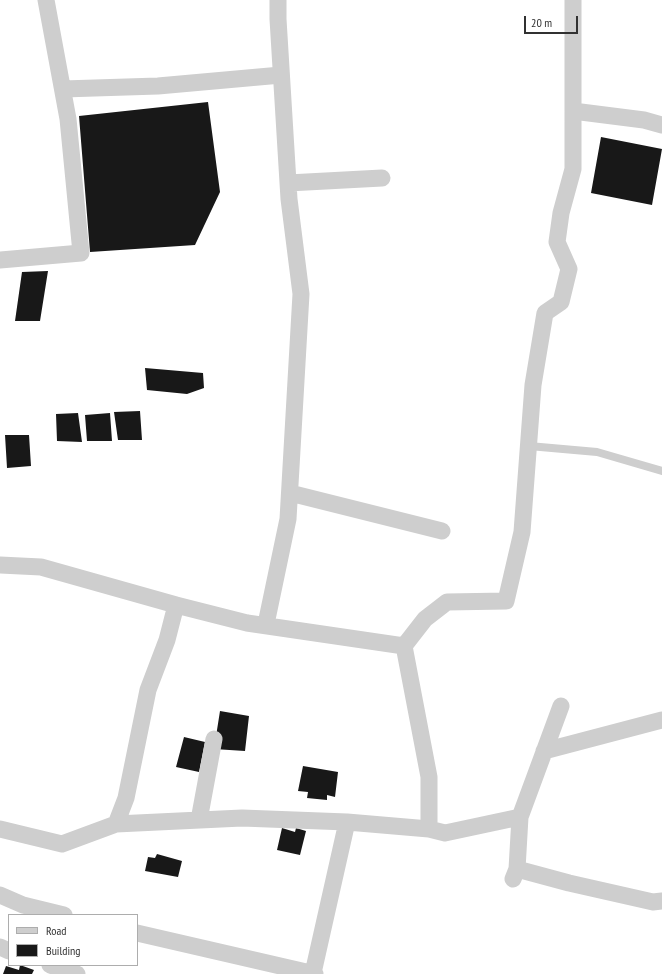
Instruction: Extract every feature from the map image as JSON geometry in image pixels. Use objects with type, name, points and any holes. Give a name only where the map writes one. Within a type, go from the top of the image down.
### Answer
[{"type":"street","points":[[1,256],[81,254],[68,119],[46,0]]},
{"type":"street","points":[[266,624],[288,519],[301,294],[288,183],[278,0]]},
{"type":"street","points":[[429,829],[429,777],[404,646],[425,619],[447,602],[506,601],[522,532],[533,385],[545,312],[561,302],[570,269],[557,242],[561,213],[573,169],[573,0]]},
{"type":"street","points":[[63,89],[158,86],[281,75]]},
{"type":"street","points":[[573,110],[644,120],[662,125]]},
{"type":"street","points":[[288,183],[382,178]]},
{"type":"street","points":[[290,493],[442,531]]},
{"type":"street","points":[[0,565],[40,566],[176,605],[247,623],[266,624],[404,646]]},
{"type":"street","points":[[116,824],[126,798],[148,690],[167,640],[176,605]]},
{"type":"street","points":[[561,706],[520,817],[515,874],[568,883],[653,902],[662,902]]},
{"type":"street","points":[[544,751],[662,720]]},
{"type":"street","points":[[199,820],[214,739]]},
{"type":"street","points":[[0,829],[62,844],[116,824],[242,818],[347,822],[429,829],[445,833],[520,817]]},
{"type":"street","points":[[138,933],[314,974],[347,822]]},
{"type":"street","points":[[0,894],[23,905],[60,914]]},
{"type":"street","points":[[53,966],[77,974]]},
{"type":"lane","points":[[529,446],[597,452],[662,471]]},
{"type":"building","points":[[208,102],[220,192],[195,245],[90,252],[79,116]]},
{"type":"building","points":[[601,137],[662,149],[652,205],[591,193]]},
{"type":"building","points":[[48,271],[40,321],[15,321],[22,272]]},
{"type":"building","points":[[145,368],[203,373],[204,388],[187,394],[147,390]]},
{"type":"building","points":[[140,411],[142,440],[118,440],[114,412]]},
{"type":"building","points":[[78,413],[82,442],[57,441],[56,414]]},
{"type":"building","points":[[110,413],[112,441],[87,441],[85,415]]},
{"type":"building","points":[[5,435],[29,435],[31,466],[7,468]]},
{"type":"building","points":[[220,711],[249,716],[245,751],[214,749]]},
{"type":"building","points":[[184,737],[205,742],[199,772],[176,767]]},
{"type":"building","points":[[303,766],[338,772],[335,797],[327,795],[327,800],[307,798],[308,792],[298,791]]},
{"type":"building","points":[[282,828],[295,832],[296,828],[306,831],[300,855],[277,850]]},
{"type":"building","points":[[157,854],[182,861],[178,877],[145,871],[148,857],[155,858]]},
{"type":"building","points":[[6,966],[19,970],[20,966],[23,966],[34,970],[32,974],[3,974]]}]
